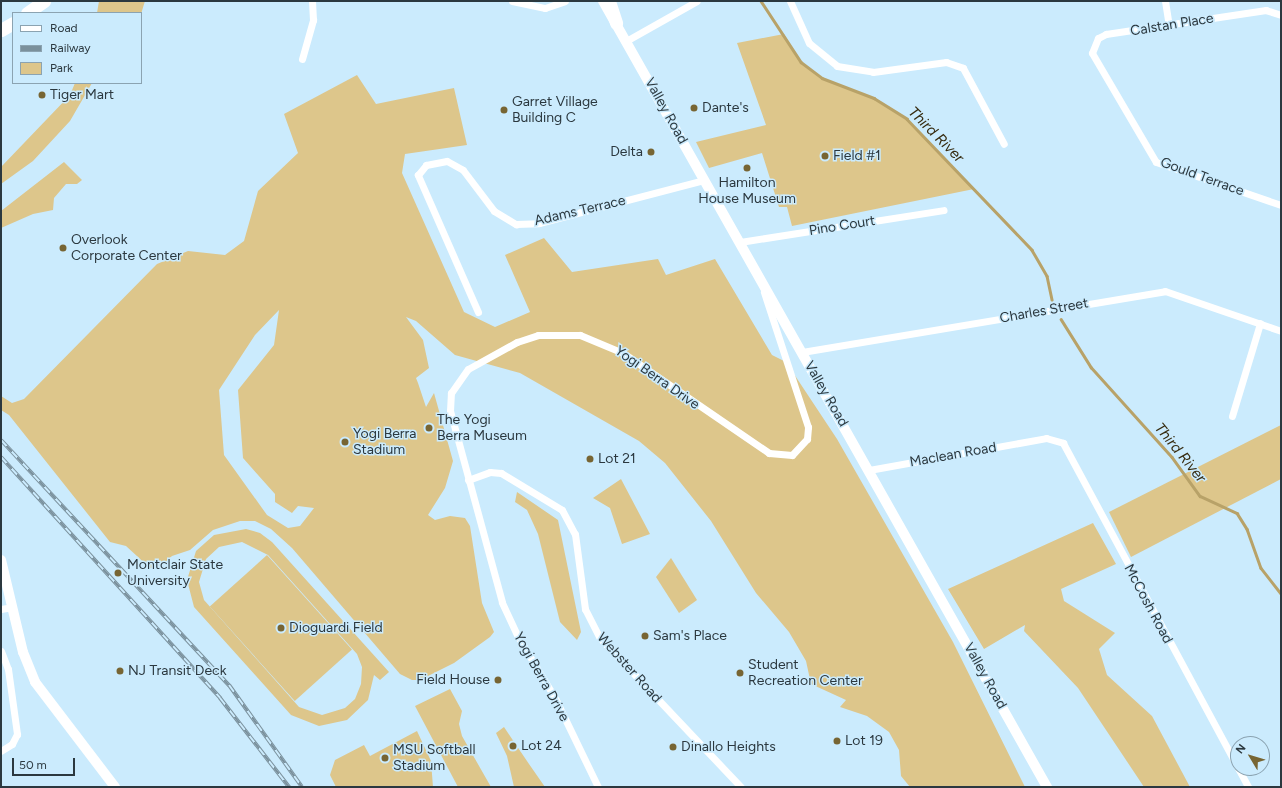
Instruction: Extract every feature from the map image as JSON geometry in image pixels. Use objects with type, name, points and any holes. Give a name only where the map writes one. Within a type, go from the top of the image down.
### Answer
[{"type":"highway","points":[[28,12],[44,1]]},
{"type":"highway","points":[[609,1],[616,24]]},
{"type":"highway","points":[[1,30],[12,23]]},
{"type":"main road","name":"Valley Road","points":[[603,1],[1047,787]]},
{"type":"main road","points":[[1,560],[23,652],[35,682],[115,787]]},
{"type":"street","points":[[302,59],[313,20],[312,1]]},
{"type":"street","points":[[512,1],[545,8],[564,1]]},
{"type":"street","points":[[626,41],[697,1]]},
{"type":"street","points":[[790,1],[809,43],[837,66],[873,72],[946,62],[963,68],[1004,144]]},
{"type":"street","points":[[1165,1],[1169,26]]},
{"type":"street","name":"Calstan Place","points":[[1093,49],[1098,38],[1106,34],[1169,26],[1257,11],[1274,10],[1281,15]]},
{"type":"street","name":"Gould Terrace","points":[[1093,49],[1098,66],[1156,162],[1281,205]]},
{"type":"street","name":"Adams Terrace","points":[[478,312],[418,175],[426,164],[447,161],[463,170],[494,211],[516,224],[539,223],[704,180]]},
{"type":"street","name":"Pino Court","points":[[740,242],[944,210]]},
{"type":"street","name":"Yogi Berra Drive","points":[[598,787],[555,698],[510,622],[497,586],[450,411],[456,383],[468,369],[517,342],[559,334],[591,338],[612,346],[769,453],[792,455],[807,439],[808,427],[759,277]]},
{"type":"street","name":"Charles Street","points":[[802,352],[1165,291],[1281,331]]},
{"type":"street","points":[[1232,416],[1260,324]]},
{"type":"street","name":"McCosh Road","points":[[1037,440],[1052,438],[1063,443],[1248,787]]},
{"type":"street","name":"Maclean Road","points":[[869,470],[1037,440]]},
{"type":"street","name":"Webster Road","points":[[468,480],[490,472],[501,473],[562,510],[575,534],[585,609],[600,638],[741,787]]},
{"type":"street","points":[[1,609],[12,607]]},
{"type":"street","points":[[1,652],[8,669],[17,734],[12,744],[1,751]]},
{"type":"green space","points":[[99,1],[145,1],[142,12],[97,12]]},
{"type":"green space","points":[[784,34],[801,62],[822,78],[874,98],[907,119],[974,189],[792,226],[787,207],[779,207],[762,153],[709,168],[696,142],[766,125],[737,43]]},
{"type":"green space","points":[[357,75],[376,104],[454,88],[467,145],[405,154],[402,173],[464,312],[495,327],[530,312],[505,255],[544,238],[572,272],[658,259],[666,275],[715,259],[772,355],[786,362],[837,439],[953,642],[1025,787],[910,787],[901,776],[899,750],[889,732],[867,716],[840,707],[846,700],[811,684],[806,661],[789,632],[756,593],[711,521],[665,463],[639,441],[520,373],[455,355],[416,321],[406,317],[423,340],[429,368],[416,378],[426,407],[434,393],[453,461],[445,488],[428,515],[435,520],[450,516],[465,518],[470,526],[482,603],[494,632],[490,637],[454,663],[420,680],[412,680],[400,674],[292,548],[271,529],[255,521],[240,521],[213,530],[190,550],[172,556],[160,567],[150,568],[126,546],[110,542],[9,415],[1,410],[1,396],[12,403],[24,399],[157,264],[188,251],[225,255],[244,241],[258,191],[298,153],[284,114]],"holes":[[[279,310],[274,345],[238,390],[243,458],[275,494],[275,502],[292,513],[298,506],[314,508],[300,526],[288,528],[267,515],[224,455],[219,390],[255,335]]]},
{"type":"green space","points":[[75,84],[91,84],[70,121],[33,161],[1,184],[1,167],[70,95]]},
{"type":"green space","points":[[64,162],[82,180],[77,184],[66,184],[54,198],[53,210],[33,214],[1,228],[1,211]]},
{"type":"green space","points":[[1281,425],[1281,479],[1131,557],[1109,512]]},
{"type":"green space","points":[[621,479],[650,534],[622,544],[610,508],[593,498]]},
{"type":"green space","points":[[517,492],[558,520],[581,632],[577,640],[560,622],[538,534],[527,510],[515,502]]},
{"type":"green space","points":[[1093,523],[1116,564],[1061,589],[1064,601],[1115,633],[1099,649],[1107,675],[1152,716],[1190,787],[1144,787],[1078,688],[1024,631],[1025,625],[984,649],[948,589]]},
{"type":"green space","points":[[246,529],[260,533],[272,542],[389,672],[380,680],[374,675],[368,700],[347,720],[319,726],[291,715],[194,607],[187,580],[196,551],[214,535]],"holes":[[[242,542],[268,555],[357,654],[362,667],[361,684],[355,699],[345,708],[322,715],[299,707],[204,600],[199,582],[206,559],[219,547]]]},
{"type":"green space","name":"Dioguardi Field","points":[[267,555],[352,649],[295,701],[210,607]]},
{"type":"green space","points":[[671,558],[697,600],[679,613],[656,577]]},
{"type":"green space","points":[[450,689],[462,711],[459,724],[462,736],[491,787],[458,787],[415,706]]},
{"type":"green space","points":[[504,727],[545,787],[514,787],[507,756],[496,733]]},
{"type":"green space","name":"MSU Softball Stadium","points":[[417,731],[431,761],[433,787],[336,787],[330,775],[335,760],[364,745],[370,756]]},
{"type":"waterway","name":"Third River","points":[[761,1],[801,62],[822,78],[874,98],[907,119],[1032,250],[1047,276],[1052,299]]},
{"type":"waterway","name":"Third River","points":[[1061,319],[1091,367],[1172,457],[1200,496],[1237,513],[1247,529],[1261,568],[1281,594]]},
{"type":"railway","points":[[1,440],[229,685],[302,787]]},
{"type":"railway","points":[[1,457],[220,698],[289,787]]},
{"type":"place","name":"Tiger Mart","points":[[42,95]]},
{"type":"place","name":"Dante's","points":[[694,108]]},
{"type":"place","name":"Garret Village Building C","points":[[504,110]]},
{"type":"place","name":"Delta","points":[[651,152]]},
{"type":"place","name":"Field #1","points":[[825,156]]},
{"type":"place","name":"Hamilton House Museum","points":[[747,168]]},
{"type":"place","name":"Overlook Corporate Center","points":[[63,248]]},
{"type":"place","name":"The Yogi Berra Museum","points":[[429,428]]},
{"type":"place","name":"Yogi Berra Stadium","points":[[345,442]]},
{"type":"place","name":"Lot 21","points":[[590,459]]},
{"type":"place","name":"Montclair State University","points":[[118,573]]},
{"type":"place","name":"Dioguardi Field","points":[[281,628]]},
{"type":"place","name":"Sam's Place","points":[[645,636]]},
{"type":"place","name":"NJ Transit Deck","points":[[120,671]]},
{"type":"place","name":"Student Recreation Center","points":[[740,673]]},
{"type":"place","name":"Field House","points":[[498,680]]},
{"type":"place","name":"Lot 19","points":[[837,741]]},
{"type":"place","name":"Lot 24","points":[[513,746]]},
{"type":"place","name":"Dinallo Heights","points":[[673,747]]},
{"type":"place","name":"MSU Softball Stadium","points":[[385,758]]}]
